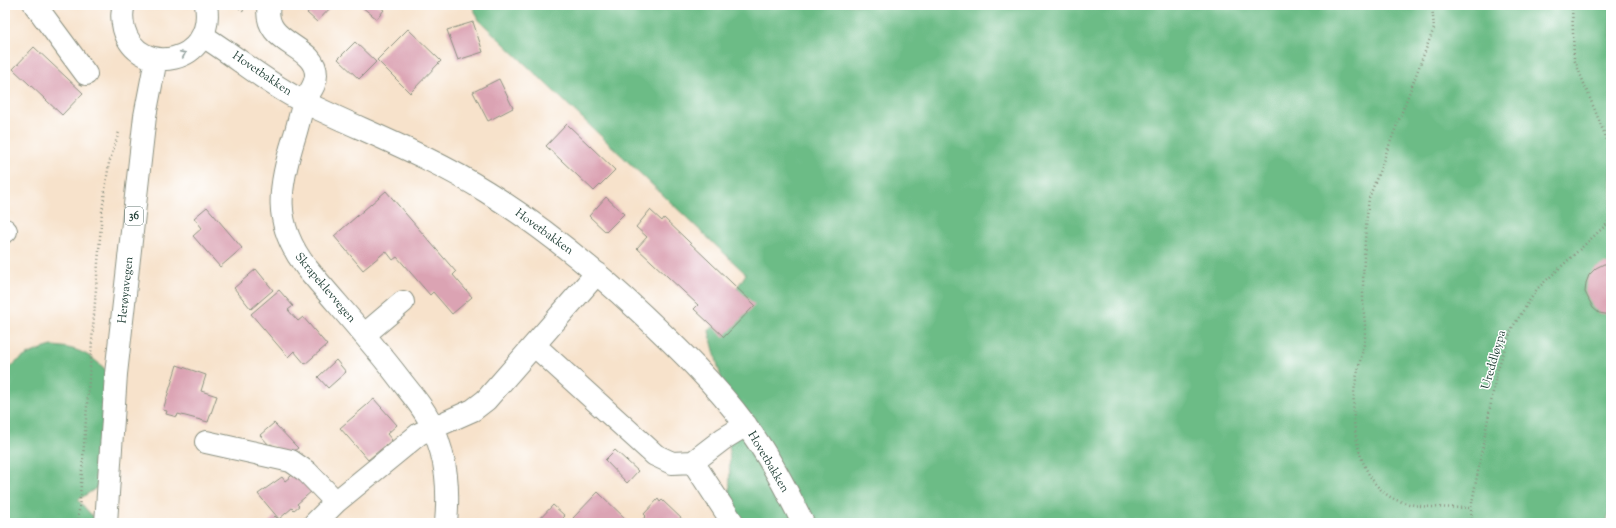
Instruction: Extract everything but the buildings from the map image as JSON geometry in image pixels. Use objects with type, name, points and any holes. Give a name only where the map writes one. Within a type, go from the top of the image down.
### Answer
[{"type":"main road","points":[[35,5],[86,74]]},
{"type":"main road","points":[[124,5],[122,22],[126,35],[133,46],[144,54],[156,59],[175,58],[191,50],[203,36],[207,25],[206,5]]},
{"type":"main road","name":"Skrapeklevvegen","points":[[269,5],[268,19],[273,29],[281,39],[313,63],[316,75],[314,86],[304,102],[282,185],[282,215],[286,233],[294,251],[306,267],[407,388],[433,428],[446,467],[449,494],[446,523]]},
{"type":"main road","name":"Hovetbakken","points":[[203,36],[270,82],[304,102],[440,166],[486,191],[529,220],[597,273],[675,345],[718,390],[746,425],[767,458],[804,523]]},
{"type":"main road","name":"Herøyavegen","points":[[106,523],[117,366],[146,116],[156,59]]},
{"type":"main road","points":[[315,523],[336,502],[419,434],[473,410],[486,400],[597,273]]},
{"type":"main road","points":[[364,335],[403,302]]},
{"type":"main road","points":[[534,345],[655,455],[672,463],[693,462],[723,439],[746,425]]},
{"type":"main road","points":[[206,442],[291,461],[307,472],[336,502]]},
{"type":"main road","points":[[693,462],[733,523]]},
{"type":"path","points":[[1432,5],[1434,28],[1369,198],[1366,227],[1363,298],[1365,337],[1354,394],[1355,435],[1363,464],[1378,487],[1399,501],[1423,506],[1472,508]]},
{"type":"path","points":[[1572,5],[1574,59],[1607,140],[1611,185]]},
{"type":"path","points":[[78,523],[102,211],[109,163],[119,131]]},
{"type":"path","points":[[1607,140],[1611,137]]},
{"type":"path","name":"Ureddløypa","points":[[1472,523],[1472,508],[1497,371],[1512,328],[1537,289],[1607,224],[1611,214]]},
{"type":"path","points":[[1607,224],[1611,228]]},
{"type":"green space","points":[[472,5],[1611,5],[1611,497],[1607,523],[723,523],[730,507],[729,409],[709,331],[746,274],[479,20]]},
{"type":"green space","points":[[52,346],[69,348],[83,353],[95,360],[108,372],[107,481],[78,500],[96,520],[96,523],[5,523],[5,373],[20,359],[38,350]]}]
